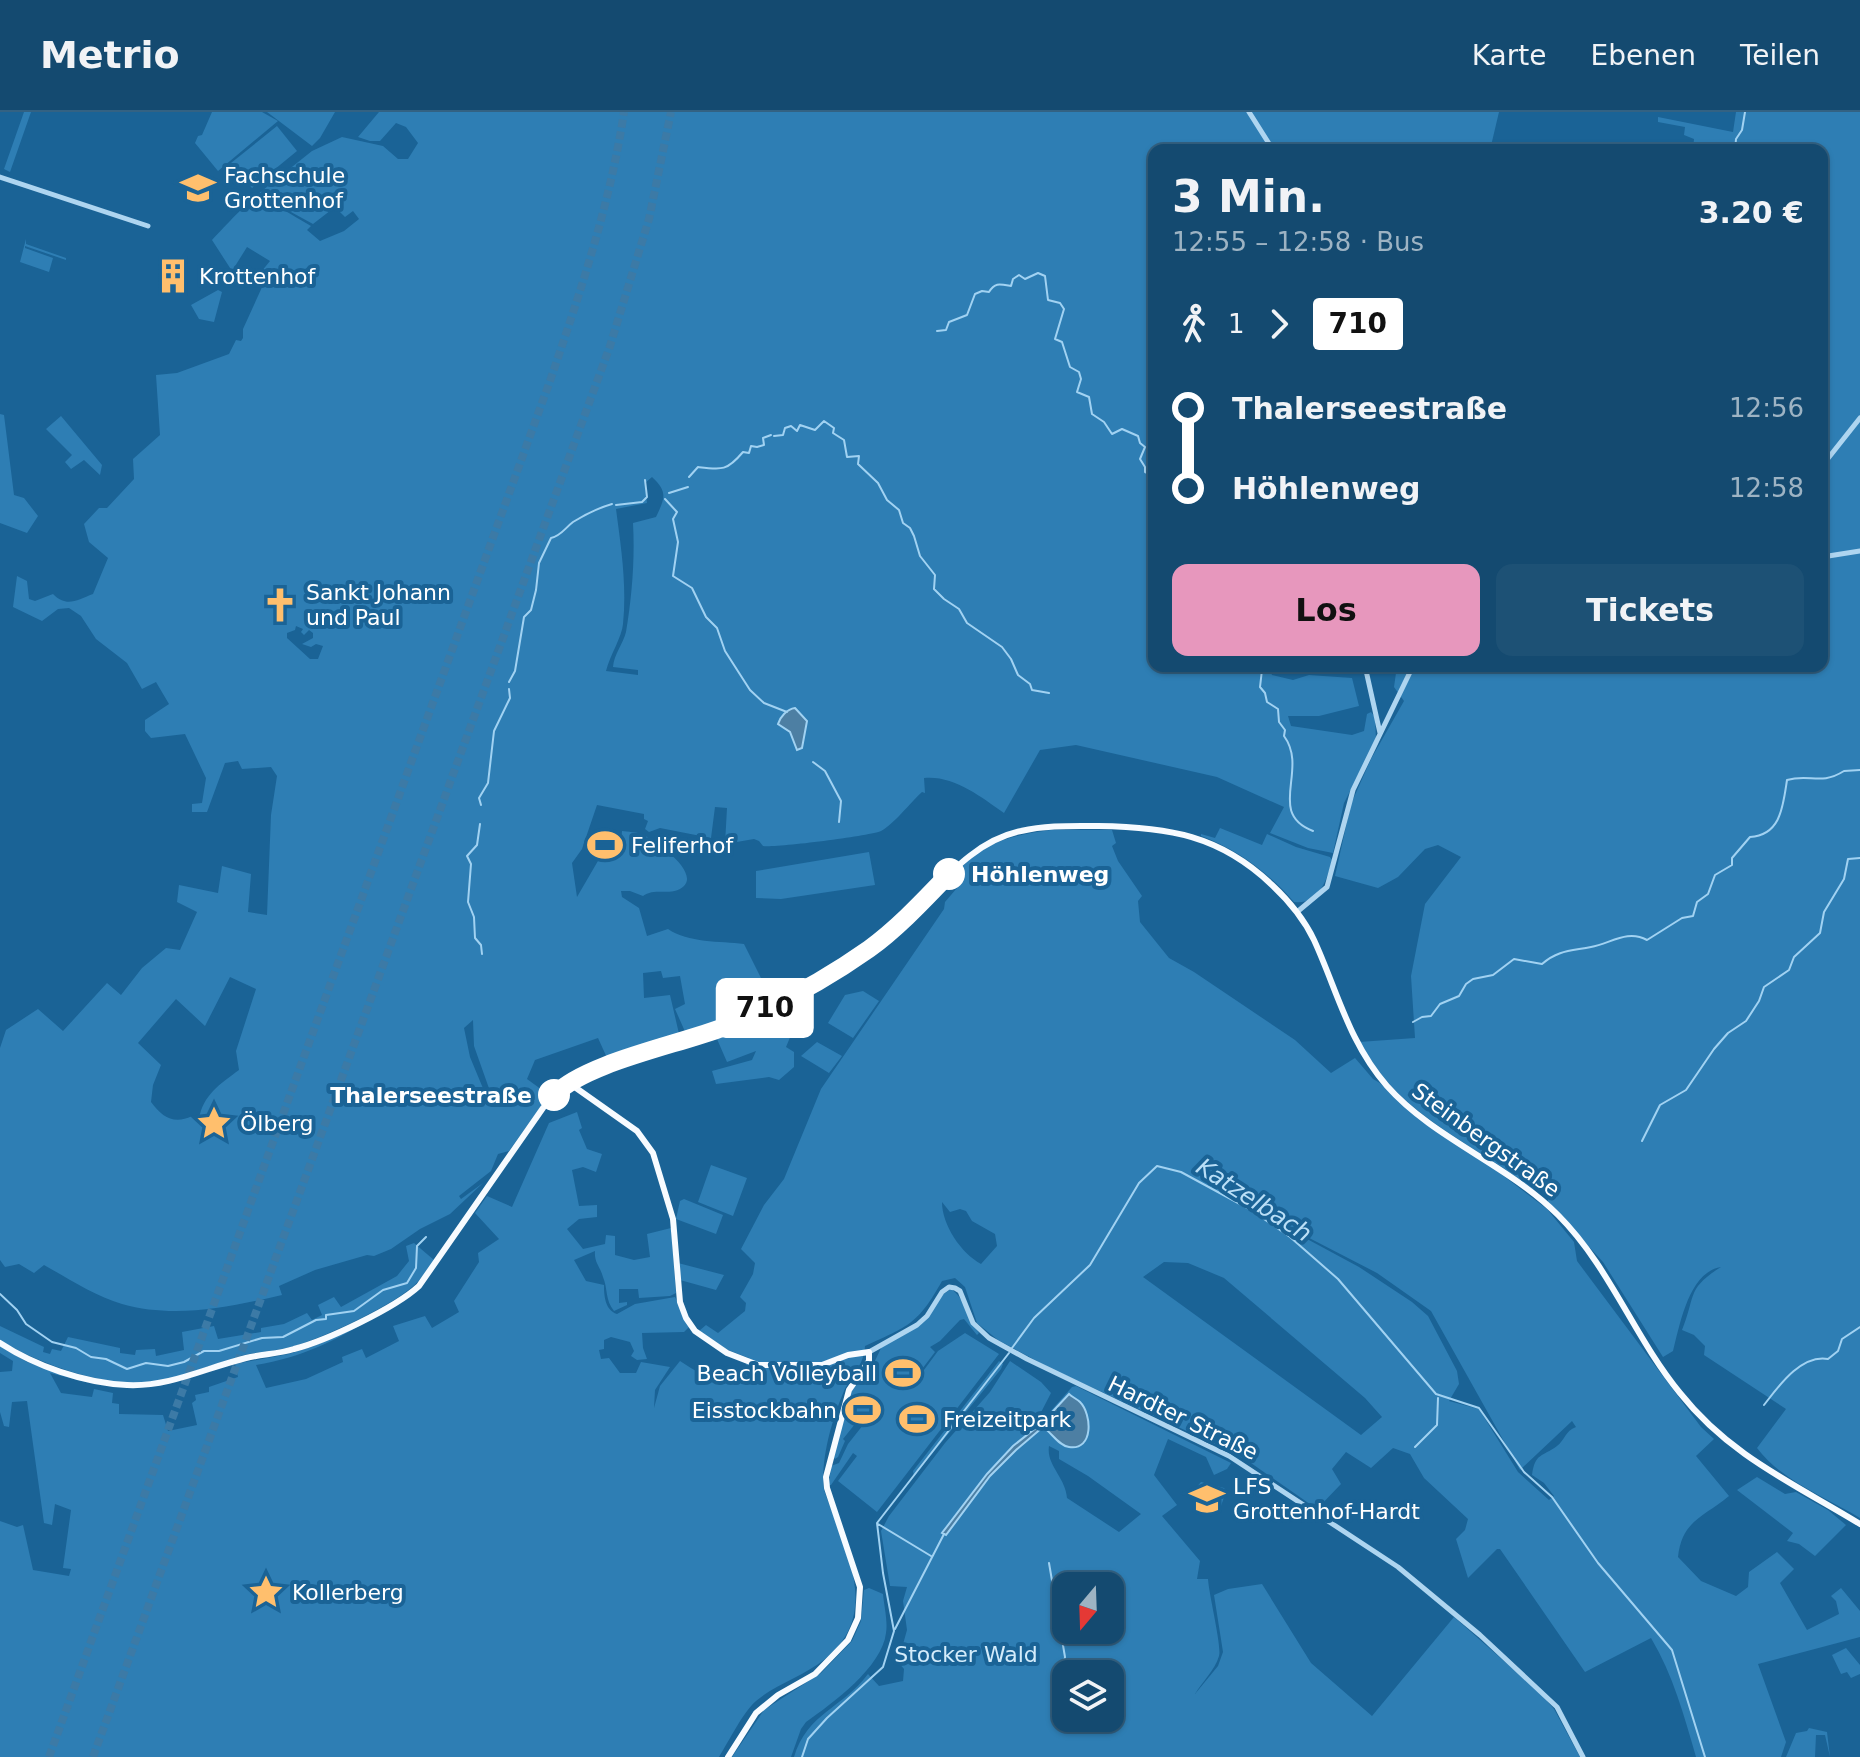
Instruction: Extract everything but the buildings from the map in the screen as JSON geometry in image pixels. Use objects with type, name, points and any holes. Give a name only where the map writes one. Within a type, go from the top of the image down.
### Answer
[{"type":"main road","name":"Steinbergstraße","points":[[0,1343],[47,1367],[112,1383],[137,1385],[165,1383],[245,1358],[296,1349],[334,1333],[406,1297],[419,1286],[543,1108],[556,1092],[569,1083],[638,1055],[725,1027],[796,992],[870,948],[980,848],[1017,831],[1054,826],[1124,827],[1180,833],[1203,839],[1241,859],[1275,888],[1297,912],[1314,940],[1355,1041],[1387,1086],[1422,1118],[1504,1170],[1560,1217],[1596,1260],[1670,1380],[1716,1432],[1772,1474],[1860,1524]]},
{"type":"main road","points":[[569,1083],[628,1124],[653,1153],[673,1219],[680,1302],[695,1331],[727,1353],[758,1365],[822,1365],[848,1355],[869,1352],[869,1361],[854,1381],[845,1402],[826,1477],[860,1587],[858,1618],[839,1651],[815,1674],[778,1695],[756,1713],[728,1757]]},
{"type":"street","points":[[1249,112],[1269,144]]},
{"type":"street","points":[[0,177],[148,226]]},
{"type":"street","points":[[1828,458],[1860,418]]},
{"type":"street","points":[[1828,556],[1860,551]]},
{"type":"street","points":[[1366,672],[1380,734]]},
{"type":"street","points":[[1297,912],[1327,887],[1353,790],[1410,672]]},
{"type":"street","name":"Hardter Straße","points":[[869,1352],[917,1325],[949,1287],[960,1291],[973,1323],[1005,1347],[1229,1456],[1386,1558],[1480,1635],[1557,1707],[1583,1757]]},
{"type":"green space","points":[[24,112],[31,112],[10,172],[4,169]]},
{"type":"green space","points":[[212,112],[262,112],[278,121],[218,171],[195,143]]},
{"type":"green space","points":[[267,112],[335,112],[312,146]]},
{"type":"green space","points":[[379,112],[1499,112],[1491,144],[1148,144],[1148,672],[1271,672],[1293,680],[1309,675],[1352,678],[1359,706],[1319,716],[1288,716],[1291,726],[1352,735],[1364,731],[1367,714],[1371,712],[1375,717],[1376,740],[1344,803],[1333,853],[1308,848],[1270,833],[1284,807],[1217,777],[1076,745],[1040,750],[1004,813],[956,783],[924,778],[925,793],[922,792],[886,828],[860,836],[822,841],[763,846],[754,839],[725,844],[727,808],[715,807],[711,838],[660,828],[649,832],[645,829],[648,821],[644,819],[644,814],[597,805],[582,849],[572,863],[577,897],[602,854],[620,854],[622,831],[647,837],[673,856],[687,880],[684,886],[674,891],[652,892],[643,896],[621,891],[622,897],[639,908],[647,936],[668,929],[695,939],[744,944],[772,1000],[687,1036],[675,1009],[685,1004],[680,976],[663,978],[661,971],[643,973],[644,998],[670,995],[680,1038],[608,1060],[598,1038],[535,1060],[527,1079],[549,1095],[509,1151],[498,1154],[491,1171],[459,1196],[461,1199],[483,1183],[450,1214],[420,1229],[391,1249],[315,1270],[279,1286],[282,1295],[202,1310],[162,1311],[112,1301],[44,1265],[34,1273],[19,1264],[5,1267],[0,1260],[0,1048],[6,1030],[38,1009],[63,1031],[107,983],[121,995],[142,968],[166,948],[180,950],[197,912],[177,902],[179,885],[218,893],[222,866],[251,874],[248,912],[267,915],[271,815],[277,776],[271,767],[242,769],[238,761],[225,763],[207,812],[192,812],[192,804],[202,803],[206,778],[185,734],[151,738],[145,731],[145,720],[169,704],[156,682],[142,689],[127,663],[96,639],[81,616],[69,608],[58,609],[42,621],[13,607],[17,576],[27,581],[29,599],[35,601],[53,594],[63,601],[72,602],[93,594],[108,558],[89,542],[84,524],[99,508],[107,508],[134,479],[133,459],[160,435],[156,375],[177,373],[229,354],[236,340],[243,338],[243,329],[263,285],[257,277],[270,261],[247,247],[232,271],[212,240],[239,212],[257,201],[277,206],[311,226],[307,230],[320,241],[344,231],[359,219],[353,211],[345,217],[335,207],[313,224],[258,194],[312,151],[342,137],[383,146],[398,159],[408,159],[418,143],[406,127],[396,123],[380,141],[358,137]],"holes":[[[652,477],[663,491],[663,500],[656,517],[633,523],[628,618],[613,667],[638,670],[638,675],[606,671],[622,629],[624,609],[623,566],[616,509],[647,503],[645,483]],[[296,626],[303,629],[301,632],[304,635],[309,630],[313,633],[313,638],[302,644],[323,646],[318,659],[310,659],[287,638],[287,633],[295,630]],[[230,977],[256,989],[236,1051],[239,1070],[208,1097],[199,1119],[192,1116],[180,1120],[169,1118],[151,1102],[153,1085],[161,1065],[138,1043],[176,999],[205,1026]],[[473,1020],[474,1046],[491,1094],[487,1098],[470,1057],[464,1028]]]},
{"type":"green space","points":[[1736,112],[1860,112],[1860,1518],[1805,1488],[1767,1460],[1757,1448],[1786,1409],[1704,1355],[1705,1346],[1694,1335],[1682,1330],[1697,1288],[1721,1267],[1701,1278],[1683,1314],[1673,1351],[1663,1357],[1603,1262],[1548,1202],[1548,1195],[1540,1185],[1533,1189],[1428,1118],[1391,1086],[1359,1042],[1415,1038],[1411,976],[1425,904],[1461,857],[1438,845],[1425,849],[1398,877],[1378,888],[1335,876],[1351,804],[1371,759],[1404,701],[1394,687],[1396,672],[1828,672],[1828,144],[1694,144],[1694,139],[1684,135],[1685,127],[1658,122],[1658,117],[1733,132]]},
{"type":"green space","points":[[277,126],[297,151],[252,188],[231,163]]},
{"type":"green space","points":[[26,239],[26,244],[66,260],[25,246],[53,258],[49,272],[20,262]]},
{"type":"green space","points":[[218,290],[222,292],[214,322],[199,319],[191,305]]},
{"type":"green space","points":[[0,414],[4,415],[14,495],[24,498],[38,516],[27,533],[0,523]]},
{"type":"green space","points":[[61,416],[102,465],[100,475],[84,460],[71,469],[65,462],[72,455],[46,429]]},
{"type":"green space","points":[[1220,828],[1262,845],[1267,834],[1330,857],[1332,860],[1320,890],[1310,900],[1294,902],[1252,863],[1201,836],[1215,838]]},
{"type":"green space","points":[[1051,830],[1112,830],[1116,843],[1112,846],[1118,861],[1142,896],[1138,901],[1140,922],[1169,958],[1295,1040],[1331,1073],[1355,1058],[1373,1079],[1417,1118],[1476,1155],[1547,1209],[1574,1242],[1577,1261],[1701,1427],[1714,1439],[1696,1456],[1729,1496],[1689,1527],[1678,1557],[1701,1581],[1736,1596],[1748,1587],[1749,1572],[1777,1552],[1794,1569],[1780,1583],[1807,1630],[1839,1614],[1836,1601],[1831,1596],[1841,1588],[1860,1611],[1860,1637],[1758,1664],[1786,1742],[1781,1757],[1696,1757],[1672,1681],[1651,1638],[1585,1672],[1500,1549],[1468,1578],[1456,1539],[1465,1530],[1468,1519],[1424,1478],[1410,1454],[1393,1448],[1371,1468],[1346,1452],[1332,1469],[1341,1484],[1317,1509],[1228,1450],[1052,1369],[998,1340],[977,1323],[965,1287],[955,1278],[942,1281],[911,1322],[865,1346],[831,1427],[825,1453],[824,1490],[854,1579],[852,1621],[842,1641],[825,1659],[751,1706],[719,1757],[0,1757],[0,1521],[17,1527],[23,1525],[33,1570],[69,1576],[71,1569],[63,1568],[71,1510],[55,1504],[52,1525],[44,1523],[27,1401],[12,1402],[9,1427],[4,1426],[0,1412],[0,1372],[12,1371],[13,1361],[0,1353],[0,1346],[27,1362],[90,1383],[50,1373],[61,1393],[92,1397],[94,1389],[113,1393],[112,1403],[119,1404],[119,1414],[163,1415],[168,1431],[197,1425],[192,1403],[196,1400],[195,1395],[209,1392],[209,1387],[238,1377],[235,1364],[314,1346],[373,1318],[317,1348],[256,1365],[266,1388],[306,1379],[343,1362],[342,1357],[362,1349],[366,1358],[399,1341],[393,1326],[425,1316],[432,1328],[459,1312],[454,1301],[479,1262],[478,1253],[499,1239],[475,1213],[487,1196],[512,1207],[549,1123],[577,1112],[582,1128],[579,1130],[587,1149],[602,1154],[596,1172],[583,1167],[572,1170],[579,1206],[597,1205],[597,1217],[579,1219],[567,1229],[583,1249],[605,1244],[606,1235],[615,1236],[615,1255],[634,1260],[650,1257],[647,1234],[671,1228],[676,1293],[639,1298],[638,1289],[619,1289],[619,1303],[627,1302],[627,1305],[614,1311],[595,1259],[595,1251],[574,1260],[586,1281],[604,1285],[606,1302],[613,1312],[617,1314],[635,1304],[675,1297],[690,1326],[684,1332],[642,1333],[647,1359],[637,1360],[631,1356],[634,1351],[630,1342],[611,1337],[604,1340],[604,1349],[599,1350],[601,1359],[609,1358],[620,1373],[636,1373],[641,1362],[670,1367],[655,1390],[654,1408],[660,1386],[680,1361],[718,1380],[735,1377],[749,1358],[728,1350],[699,1331],[706,1325],[718,1333],[745,1311],[746,1303],[740,1297],[753,1274],[755,1263],[741,1249],[764,1205],[784,1179],[821,1089],[944,909],[945,902],[957,888],[951,880],[963,866],[982,850],[1003,840]],"holes":[[[1201,1182],[1377,1273],[1431,1311],[1520,1470],[1572,1421],[1576,1427],[1557,1446],[1540,1456],[1533,1468],[1532,1475],[1544,1483],[1554,1496],[1549,1500],[1518,1472],[1479,1409],[1449,1401],[1459,1384],[1457,1371],[1428,1316],[1359,1267]],[[942,1202],[950,1212],[966,1211],[972,1221],[995,1234],[997,1246],[981,1264],[966,1253],[954,1238],[945,1220]],[[1164,1262],[1188,1263],[1224,1278],[1365,1398],[1382,1417],[1361,1435],[1143,1277]]]},
{"type":"green space","points":[[869,852],[875,885],[781,899],[756,898],[756,871]]},
{"type":"green space","points":[[863,991],[879,1001],[853,1038],[828,1023],[845,995]]},
{"type":"green space","points":[[773,1007],[791,1035],[786,1047],[794,1052],[794,1067],[779,1080],[769,1077],[716,1084],[712,1071],[752,1060],[756,1051],[727,1062],[717,1039],[703,1043],[703,1037]]},
{"type":"green space","points":[[817,1042],[842,1056],[829,1073],[801,1056]]},
{"type":"green space","points":[[711,1165],[747,1178],[733,1216],[698,1202]]},
{"type":"green space","points":[[684,1199],[723,1215],[716,1234],[676,1219],[680,1201]]},
{"type":"green space","points":[[414,1243],[434,1260],[414,1285],[386,1305],[304,1343],[244,1355],[172,1378],[146,1383],[99,1379],[46,1363],[0,1340],[0,1326],[44,1347],[43,1352],[50,1354],[52,1349],[61,1351],[68,1337],[120,1348],[120,1353],[135,1355],[136,1350],[155,1349],[156,1356],[184,1350],[182,1332],[214,1326],[218,1339],[261,1332],[261,1328],[284,1324],[307,1313],[312,1320],[322,1315],[318,1305],[334,1297],[341,1307],[397,1276],[409,1261],[406,1246]]},
{"type":"green space","points":[[678,1263],[724,1275],[716,1290],[680,1280]]},
{"type":"green space","name":"Freizeitpark","points":[[951,1289],[960,1298],[979,1333],[977,1335],[964,1319],[960,1320],[930,1347],[935,1352],[919,1373],[938,1351],[965,1333],[999,1354],[877,1512],[838,1481],[857,1456],[853,1453],[829,1485],[831,1466],[839,1463],[848,1444],[863,1425],[852,1416],[855,1424],[843,1439],[845,1441],[835,1459],[833,1457],[851,1391],[873,1365],[882,1346],[920,1325],[942,1295]]},
{"type":"green space","points":[[999,1361],[1003,1364],[1001,1369],[914,1476],[913,1471]]},
{"type":"green space","name":"Stocker Wald","points":[[1010,1361],[1041,1382],[1051,1393],[1035,1424],[1041,1422],[1076,1386],[1231,1463],[1227,1469],[1214,1475],[1206,1457],[1168,1439],[1154,1475],[1177,1505],[1162,1516],[1200,1561],[1197,1579],[1208,1579],[1219,1656],[1195,1694],[1218,1666],[1223,1652],[1214,1595],[1228,1589],[1262,1584],[1311,1663],[1372,1716],[1454,1617],[1539,1692],[1554,1709],[1580,1757],[794,1757],[808,1730],[868,1674],[879,1686],[903,1681],[904,1669],[898,1662],[907,1630],[903,1601],[907,1587],[890,1586],[881,1531],[945,1443],[990,1392]],"holes":[[[1049,1446],[1059,1451],[1059,1459],[1141,1514],[1119,1532],[1067,1498],[1050,1459]]]},
{"type":"green space","points":[[1757,1477],[1785,1494],[1796,1492],[1828,1510],[1846,1525],[1815,1556],[1799,1544],[1787,1541],[1793,1533],[1737,1490]]},
{"type":"green space","points":[[1201,1482],[1226,1491],[1221,1506],[1208,1514],[1197,1505],[1195,1489]]},
{"type":"green space","points":[[869,1588],[883,1594],[886,1619],[883,1646],[876,1659],[855,1683],[806,1722],[791,1757],[732,1757],[764,1710],[821,1673],[852,1641],[861,1621],[864,1590]]},
{"type":"green space","points":[[1846,1648],[1860,1665],[1860,1674],[1851,1678],[1847,1672],[1841,1674],[1832,1655]]},
{"type":"green space","points":[[1809,1728],[1827,1732],[1830,1757],[1825,1735],[1816,1735],[1815,1757],[1786,1757],[1796,1733]]},
{"type":"shaded area","points":[[795,708],[807,721],[802,748],[797,750],[790,732],[778,724],[784,714]]},
{"type":"shaded area","points":[[1069,1394],[1080,1402],[1087,1415],[1087,1438],[1083,1443],[1077,1447],[1065,1446],[1043,1427],[990,1476],[946,1535],[942,1533],[987,1474]]},
{"type":"waterway","points":[[1736,144],[1745,112]]},
{"type":"waterway","points":[[937,331],[946,330],[949,322],[967,315],[975,294],[989,292],[998,284],[1011,286],[1013,279],[1019,275],[1025,279],[1038,273],[1045,276],[1048,300],[1060,303],[1064,309],[1055,339],[1062,342],[1070,367],[1079,372],[1081,379],[1077,392],[1089,397],[1092,414],[1104,422],[1112,434],[1122,429],[1138,436],[1145,447],[1140,459],[1148,473]]},
{"type":"waterway","points":[[774,436],[783,435],[785,428],[791,426],[797,431],[800,425],[815,430],[824,421],[834,428],[833,433],[844,440],[847,457],[859,456],[858,464],[899,510],[903,523],[914,536],[920,556],[935,575],[934,589],[959,609],[967,623],[1002,647],[1018,675],[1030,684],[1032,690],[1049,693]]},
{"type":"waterway","points":[[689,477],[698,467],[719,469],[728,466],[743,452],[749,453],[751,446],[764,445],[763,438],[771,435]]},
{"type":"waterway","points":[[616,505],[642,502],[647,497],[645,480]]},
{"type":"waterway","points":[[669,493],[688,487]]},
{"type":"waterway","points":[[665,499],[677,512],[673,519],[678,542],[673,576],[692,588],[706,617],[717,628],[725,651],[750,690],[764,703],[787,712]]},
{"type":"waterway","points":[[509,682],[515,671],[524,617],[531,610],[539,563],[551,538],[583,516],[612,504]]},
{"type":"waterway","points":[[1262,672],[1260,687],[1267,702],[1278,709],[1279,722],[1285,730],[1284,736],[1290,749],[1292,813],[1299,823],[1313,831]]},
{"type":"waterway","points":[[481,805],[479,798],[488,783],[494,731],[510,698],[509,689]]},
{"type":"waterway","points":[[813,762],[825,771],[841,801],[839,822]]},
{"type":"waterway","points":[[1413,1022],[1431,1016],[1440,1004],[1459,996],[1473,979],[1493,975],[1514,959],[1542,964],[1571,950],[1626,937],[1647,940],[1682,918],[1693,916],[1697,902],[1708,894],[1715,875],[1732,865],[1732,858],[1750,837],[1768,831],[1779,818],[1787,780],[1821,779],[1844,771],[1860,770]]},
{"type":"waterway","points":[[480,824],[477,845],[467,856],[471,864],[468,902],[474,917],[475,938],[481,945],[482,954]]},
{"type":"waterway","points":[[1642,1141],[1660,1105],[1686,1090],[1714,1049],[1728,1033],[1746,1021],[1764,987],[1789,970],[1794,957],[1820,933],[1824,912],[1844,879],[1848,859],[1860,858]]},
{"type":"waterway","name":"Katzelbach","points":[[1012,1348],[1034,1318],[1090,1265],[1139,1183],[1157,1166],[1181,1172],[1251,1210],[1290,1237],[1338,1279],[1436,1394],[1479,1408],[1524,1472],[1552,1497],[1598,1563],[1672,1650],[1705,1757]]},
{"type":"waterway","points":[[0,1294],[26,1324],[52,1342],[76,1348],[91,1357],[106,1359],[127,1369],[146,1363],[168,1366],[184,1362],[204,1351],[219,1351],[262,1338],[283,1337],[316,1320],[326,1319],[326,1315],[354,1311],[383,1290],[407,1283],[416,1268],[417,1246],[426,1237]]},
{"type":"waterway","points":[[1764,1405],[1791,1373],[1809,1362],[1828,1359],[1838,1351],[1842,1339],[1860,1327]]},
{"type":"waterway","name":"Katzelbach","points":[[802,1757],[808,1739],[883,1667],[894,1631],[877,1523],[1009,1353]]},
{"type":"waterway","points":[[1415,1447],[1437,1425],[1438,1398]]},
{"type":"waterway","points":[[878,1524],[931,1556]]},
{"type":"waterway","points":[[895,1629],[944,1534]]},
{"type":"waterway","points":[[1049,1563],[1064,1660]]},
{"type":"tunnel","points":[[49,1757],[550,381],[602,215],[624,112]]},
{"type":"tunnel","points":[[93,1757],[610,346],[649,219],[671,112]]},
{"type":"bus line","name":"710","points":[[554,1095],[569,1083],[595,1071],[725,1027],[780,1001],[870,948],[949,874]]},
{"type":"place","name":"Fachschule Grottenhof","points":[[198,188]]},
{"type":"place","name":"Krottenhof","points":[[173,276]]},
{"type":"place","name":"Sankt Johann und Paul","points":[[280,605]]},
{"type":"place","name":"Feliferhof","points":[[605,845]]},
{"type":"place","name":"Höhlenweg","points":[[949,874]]},
{"type":"place","name":"Thalerseestraße","points":[[554,1095]]},
{"type":"place","name":"Ölberg","points":[[214,1123]]},
{"type":"place","name":"Beach Volleyball","points":[[903,1373]]},
{"type":"place","name":"Eisstockbahn","points":[[863,1410]]},
{"type":"place","name":"Freizeitpark","points":[[917,1419]]},
{"type":"place","name":"LFS Grottenhof-Hardt","points":[[1207,1499]]},
{"type":"place","name":"Kollerberg","points":[[266,1592]]}]
